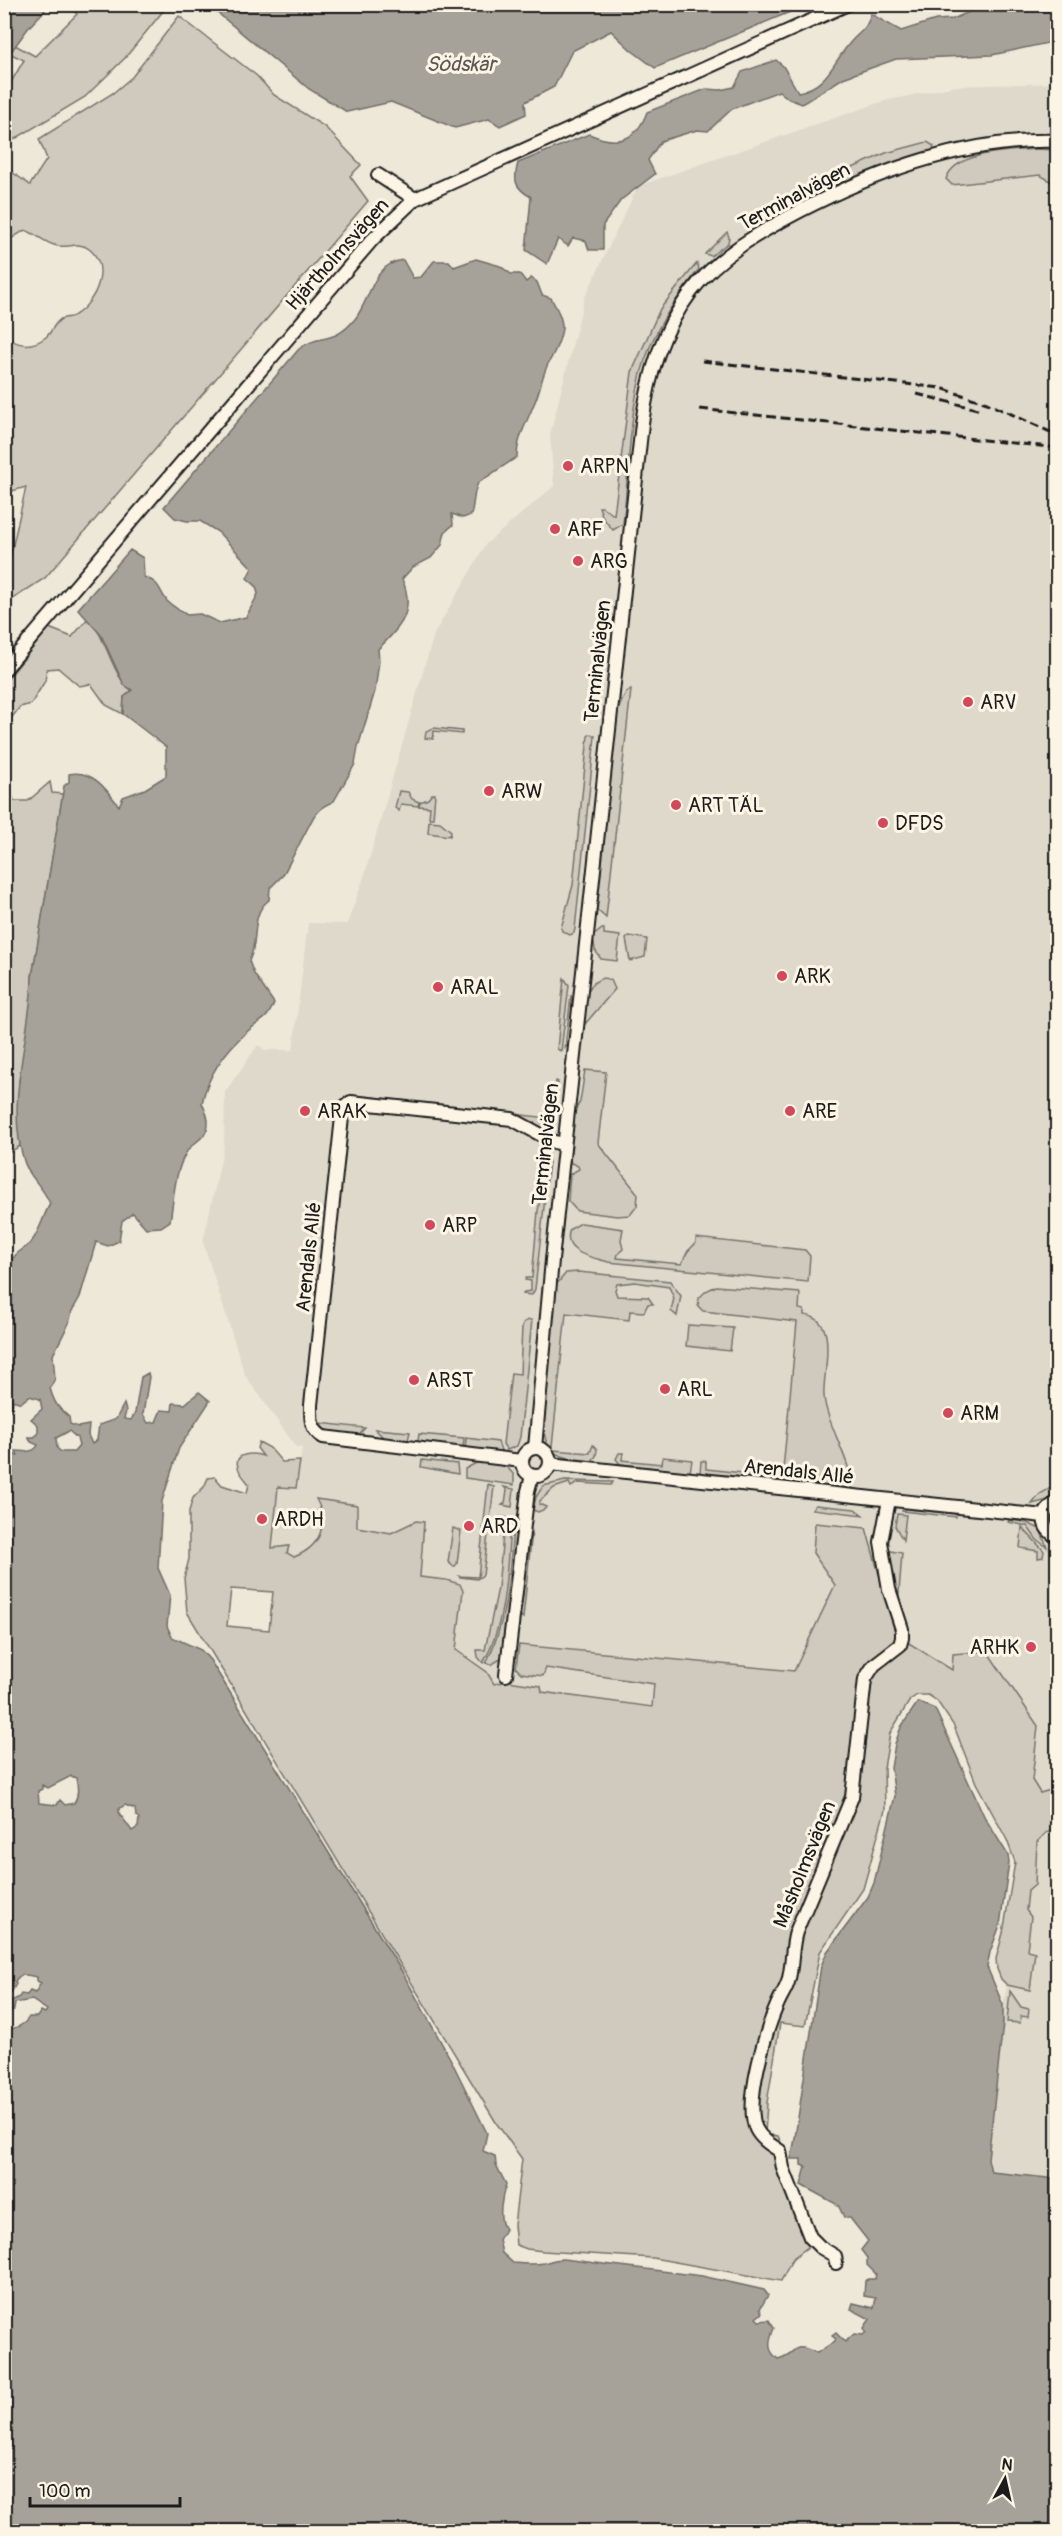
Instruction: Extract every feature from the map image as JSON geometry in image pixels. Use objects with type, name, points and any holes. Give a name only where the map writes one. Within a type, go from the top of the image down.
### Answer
[{"type":"street","name":"Hjärtholmsvägen","points":[[4,669],[372,240],[415,199],[848,4]]},
{"type":"street","name":"Terminalvägen","points":[[535,1448],[564,1144],[642,423],[649,379],[663,337],[692,291],[728,254],[767,229],[833,194],[910,164],[982,146],[1022,141],[1058,141]]},
{"type":"street","points":[[378,175],[415,199]]},
{"type":"street","name":"Arendals Allé","points":[[522,1461],[323,1437],[312,1425],[311,1405],[343,1108],[351,1101],[512,1119],[554,1142],[564,1144]]},
{"type":"street","points":[[535,1448],[546,1453],[550,1464],[544,1474],[532,1476],[525,1471],[522,1461],[526,1452],[535,1448]]},
{"type":"street","name":"Arendals Allé","points":[[550,1464],[1044,1516]]},
{"type":"street","points":[[506,1675],[528,1491],[532,1476]]},
{"type":"street","name":"Måsholmsvägen","points":[[836,2263],[835,2256],[820,2247],[810,2237],[783,2168],[781,2153],[756,2129],[753,2098],[768,2033],[777,2004],[788,1982],[796,1932],[852,1797],[865,1679],[874,1665],[900,1645],[902,1638],[902,1629],[889,1589],[881,1542],[889,1500]]},
{"type":"street","points":[[1058,1502],[1048,1509],[1044,1516],[1046,1528],[1058,1537]]},
{"type":"shaded area","points":[[67,5],[168,5],[125,58],[85,97],[5,145],[4,94],[24,60],[9,53],[15,45],[35,56],[77,14]]},
{"type":"shaded area","points":[[179,16],[257,76],[274,95],[325,127],[361,165],[350,176],[368,201],[45,578],[5,604],[5,580],[26,487],[5,493],[5,336],[20,344],[41,341],[59,321],[72,317],[89,302],[100,275],[96,257],[82,245],[53,245],[25,230],[12,238],[5,247],[5,167],[30,185],[47,159],[39,139],[113,93],[132,77]]},
{"type":"shaded area","points":[[1057,83],[1057,1788],[1040,1793],[1032,1780],[1038,1726],[895,1635],[866,1528],[814,1553],[835,1585],[795,1671],[519,1646],[545,1668],[655,1684],[651,1708],[542,1692],[541,1686],[508,1681],[494,1684],[487,1672],[456,1650],[463,1591],[446,1580],[420,1578],[424,1522],[416,1521],[391,1533],[357,1527],[357,1505],[316,1499],[323,1518],[321,1532],[306,1552],[293,1557],[287,1553],[288,1546],[271,1548],[278,1487],[296,1488],[302,1448],[296,1447],[245,1375],[203,1242],[224,1146],[225,1092],[258,1045],[265,1050],[293,1050],[308,923],[347,924],[364,877],[434,634],[486,544],[554,486],[550,435],[584,299],[638,186],[884,101],[956,86]]},
{"type":"shaded area","points":[[927,142],[934,146],[932,151],[835,185],[831,183],[830,178],[886,153]]},
{"type":"shaded area","points":[[1057,150],[1057,185],[1040,175],[952,185],[946,179],[951,170],[972,158],[999,152]]},
{"type":"shaded area","points":[[808,188],[813,192],[804,200],[759,224],[753,224],[756,211]]},
{"type":"shaded area","points":[[727,232],[728,243],[711,256],[705,254]]},
{"type":"shaded area","points":[[697,263],[699,269],[660,325],[643,367],[637,389],[631,434],[623,524],[613,530],[603,518],[599,507],[614,515],[632,372],[660,309]]},
{"type":"shaded area","points":[[88,618],[95,626],[119,676],[133,691],[124,697],[123,714],[106,705],[91,684],[79,686],[58,668],[47,669],[45,681],[31,704],[20,707],[5,726],[5,682],[49,628],[72,637]]},
{"type":"shaded area","points":[[631,690],[606,918],[597,910],[617,712],[626,692]]},
{"type":"shaded area","points":[[434,728],[462,731],[462,734],[434,731],[433,739],[425,738],[426,731]]},
{"type":"shaded area","points":[[591,734],[595,736],[575,929],[570,935],[561,928],[573,885],[588,736]]},
{"type":"shaded area","points":[[50,782],[52,793],[63,794],[32,977],[32,1008],[19,1081],[20,1146],[5,1155],[5,797],[12,794],[14,801],[28,801]]},
{"type":"shaded area","points":[[399,791],[408,792],[412,799],[419,802],[418,806],[401,804],[399,811],[395,808]]},
{"type":"shaded area","points":[[435,794],[433,818],[429,818],[430,807],[419,806],[420,802],[428,799]]},
{"type":"shaded area","points":[[429,821],[440,822],[451,831],[450,836],[428,833]]},
{"type":"shaded area","points":[[604,929],[604,934],[620,936],[617,961],[601,959],[595,950],[593,936]]},
{"type":"shaded area","points":[[629,936],[647,939],[645,957],[630,961],[626,939]]},
{"type":"shaded area","points":[[564,978],[569,985],[561,1051],[557,1049]]},
{"type":"shaded area","points":[[604,978],[611,980],[615,989],[585,1024],[586,996],[592,984]]},
{"type":"shaded area","points":[[571,995],[572,1031],[565,1048]]},
{"type":"shaded area","points":[[585,1070],[606,1072],[598,1143],[638,1194],[637,1206],[630,1215],[617,1216],[577,1211],[568,1201],[570,1174],[579,1169],[571,1163],[569,1157],[574,1112],[580,1102]]},
{"type":"shaded area","points":[[556,1081],[558,1082],[554,1123],[550,1134],[513,1114],[549,1118]]},
{"type":"shaded area","points":[[546,1158],[549,1161],[535,1289],[532,1295],[523,1294],[531,1291],[531,1281],[525,1280],[532,1278],[538,1211]]},
{"type":"shaded area","points":[[581,1223],[623,1229],[621,1240],[623,1249],[617,1258],[681,1264],[688,1251],[696,1243],[696,1238],[805,1250],[810,1256],[808,1282],[608,1262],[579,1253],[570,1244],[568,1237],[570,1229]]},
{"type":"shaded area","points":[[578,1272],[670,1281],[681,1296],[677,1316],[671,1311],[674,1298],[669,1287],[635,1282],[617,1284],[615,1290],[617,1296],[648,1297],[653,1304],[648,1304],[644,1312],[630,1311],[629,1320],[566,1313],[552,1447],[553,1450],[590,1453],[593,1445],[597,1449],[592,1461],[565,1457],[551,1450],[547,1443],[544,1423],[543,1408],[556,1285],[566,1273]]},
{"type":"shaded area","points":[[716,1286],[800,1293],[799,1309],[804,1310],[804,1315],[815,1318],[822,1326],[826,1336],[827,1361],[824,1396],[849,1469],[852,1489],[782,1480],[797,1322],[703,1311],[698,1306],[699,1298]]},
{"type":"shaded area","points":[[532,1320],[520,1437],[517,1446],[507,1450],[503,1444],[511,1373],[520,1374],[522,1327],[524,1322]]},
{"type":"shaded area","points":[[688,1325],[733,1328],[730,1351],[686,1346]]},
{"type":"shaded area","points":[[319,1423],[365,1428],[357,1436],[341,1435],[331,1433]]},
{"type":"shaded area","points":[[375,1429],[410,1432],[408,1440],[385,1439]]},
{"type":"shaded area","points":[[419,1434],[464,1438],[463,1448],[421,1443],[418,1441]]},
{"type":"shaded area","points":[[466,1438],[498,1442],[502,1453],[465,1449]]},
{"type":"shaded area","points":[[259,1442],[270,1448],[282,1462],[300,1461],[296,1488],[278,1487],[272,1548],[289,1546],[287,1553],[294,1557],[303,1553],[316,1541],[322,1526],[322,1517],[316,1499],[357,1505],[357,1527],[391,1533],[416,1521],[424,1522],[420,1577],[460,1584],[463,1591],[456,1650],[487,1672],[494,1684],[508,1681],[541,1686],[542,1692],[652,1707],[654,1684],[546,1668],[543,1676],[521,1673],[516,1668],[519,1645],[794,1671],[835,1585],[813,1553],[815,1523],[866,1528],[896,1635],[952,1670],[953,1654],[987,1651],[1038,1726],[1032,1780],[1040,1793],[1057,1788],[1058,1830],[1046,1833],[1037,1842],[1035,1885],[1028,1891],[1026,1910],[1031,1917],[1027,1950],[1035,1952],[1030,1990],[1007,1985],[1001,1979],[997,1969],[996,1959],[1003,1933],[1015,1862],[1007,1840],[976,1783],[954,1726],[937,1701],[928,1695],[917,1695],[910,1700],[890,1733],[884,1768],[885,1810],[863,1889],[820,1952],[805,2026],[780,2023],[767,2103],[765,2134],[778,2136],[782,2145],[776,2154],[812,2244],[793,2258],[781,2281],[653,2258],[543,2251],[516,2245],[514,2225],[522,2159],[497,2124],[187,1612],[184,1578],[189,1559],[189,1511],[193,1498],[204,1487],[208,1478],[215,1477],[222,1485],[247,1493],[249,1484],[237,1462],[241,1456],[245,1455],[263,1456],[257,1448]],"holes":[[[231,1589],[273,1592],[269,1630],[227,1626]]]},
{"type":"shaded area","points":[[619,1453],[623,1453],[622,1460],[662,1464],[663,1457],[692,1460],[690,1472],[620,1464],[616,1459]]},
{"type":"shaded area","points":[[422,1460],[457,1464],[458,1474],[421,1467]]},
{"type":"shaded area","points":[[701,1461],[706,1461],[706,1469],[762,1475],[763,1467],[768,1474],[763,1479],[700,1473]]},
{"type":"shaded area","points":[[478,1462],[506,1466],[514,1475],[514,1485],[465,1478],[465,1469]]},
{"type":"shaded area","points":[[565,1481],[613,1482],[611,1485],[578,1483],[571,1487],[569,1483],[554,1488],[540,1501],[539,1504],[546,1507],[545,1509],[538,1512],[533,1510],[536,1497],[543,1486]]},
{"type":"shaded area","points":[[488,1484],[494,1487],[483,1575],[477,1579],[460,1577],[478,1577]]},
{"type":"shaded area","points":[[1056,1485],[1056,1489],[1048,1500],[1032,1504],[1040,1494]]},
{"type":"shaded area","points":[[504,1487],[514,1489],[512,1507],[502,1505],[505,1503],[507,1490]]},
{"type":"shaded area","points":[[815,1505],[855,1509],[863,1515],[812,1509]]},
{"type":"shaded area","points":[[903,1509],[956,1514],[956,1517],[902,1511]]},
{"type":"shaded area","points":[[897,1514],[906,1515],[903,1540],[895,1526]]},
{"type":"shaded area","points":[[500,1517],[511,1518],[505,1592],[497,1629],[483,1663],[478,1657],[477,1650],[485,1650],[498,1588],[504,1524],[498,1519]]},
{"type":"shaded area","points":[[514,1519],[517,1519],[518,1524],[505,1641],[502,1658],[491,1665],[486,1663],[494,1646],[504,1611]]},
{"type":"shaded area","points":[[1009,1520],[1025,1522],[1040,1529],[1047,1547],[1037,1540],[1027,1526],[1008,1522]]},
{"type":"shaded area","points":[[1022,1527],[1044,1551],[1043,1557],[1038,1558],[1038,1551],[1020,1548]]},
{"type":"shaded area","points":[[453,1528],[461,1531],[457,1564],[454,1567],[448,1562]]},
{"type":"shaded area","points":[[532,1531],[523,1618],[520,1615]]},
{"type":"shaded area","points":[[888,1552],[902,1553],[898,1606]]},
{"type":"shaded area","points":[[1058,1830],[1057,2179],[991,2172],[988,2159],[1003,2024],[1003,2005],[1007,1985],[1029,1990],[1035,1952],[1027,1951],[1031,1917],[1026,1911],[1028,1891],[1035,1885],[1037,1842],[1046,1833]]},
{"type":"shaded area","points":[[1010,1991],[1021,2007],[1029,2009],[1028,2017],[1021,2016],[1020,2023],[1007,2022]]},
{"type":"water","points":[[5,4],[50,5],[29,27],[5,60]]},
{"type":"water","points":[[1003,4],[1025,5],[1042,11],[1057,5],[1057,41],[992,55],[896,59],[843,78],[802,104],[789,99],[779,91],[732,109],[708,131],[697,130],[661,141],[648,160],[655,174],[621,200],[603,225],[603,250],[589,250],[586,241],[573,238],[568,246],[558,239],[547,264],[526,250],[531,197],[517,183],[518,163],[589,134],[608,140],[624,139],[637,130],[647,112],[706,89],[720,90],[734,87],[742,72],[776,60],[783,66],[798,92],[808,89],[828,74],[849,44],[864,28],[871,14],[901,31],[936,20],[953,19],[971,11],[986,11]]},
{"type":"water","name":"Södskär","points":[[208,5],[807,5],[655,68],[611,31],[572,51],[554,87],[525,102],[526,114],[500,126],[489,119],[455,128],[391,102],[347,112],[309,89]]},
{"type":"water","points":[[476,259],[500,266],[511,274],[520,274],[526,282],[531,278],[537,282],[542,295],[551,298],[560,317],[562,329],[558,343],[523,430],[517,457],[478,483],[471,515],[463,518],[452,514],[453,525],[445,532],[442,545],[431,558],[413,567],[402,579],[407,600],[404,618],[393,634],[378,649],[379,661],[375,691],[355,764],[334,801],[324,806],[314,816],[283,875],[270,888],[269,900],[259,913],[249,961],[254,974],[274,1003],[264,1019],[233,1045],[209,1082],[202,1103],[208,1126],[203,1136],[188,1150],[182,1161],[170,1221],[161,1227],[146,1228],[133,1213],[122,1221],[119,1241],[108,1246],[96,1242],[80,1297],[53,1355],[55,1379],[50,1388],[57,1405],[69,1417],[70,1424],[78,1427],[89,1425],[88,1435],[92,1444],[97,1440],[99,1425],[116,1419],[124,1404],[126,1411],[124,1419],[131,1420],[135,1413],[141,1377],[148,1373],[143,1414],[148,1423],[156,1422],[161,1410],[172,1411],[173,1403],[185,1404],[199,1392],[210,1401],[179,1448],[162,1501],[158,1568],[170,1595],[167,1626],[172,1637],[201,1650],[210,1660],[401,1970],[451,2060],[487,2133],[483,2151],[495,2156],[496,2165],[506,2184],[501,2213],[505,2229],[499,2240],[502,2253],[513,2263],[536,2264],[563,2259],[702,2276],[764,2290],[768,2295],[760,2309],[762,2313],[756,2318],[759,2321],[769,2320],[774,2328],[770,2349],[778,2359],[798,2348],[817,2353],[834,2342],[836,2339],[832,2336],[836,2333],[845,2342],[854,2334],[863,2335],[866,2332],[864,2328],[870,2319],[851,2309],[853,2303],[874,2308],[876,2298],[864,2296],[865,2281],[875,2279],[876,2274],[867,2265],[867,2258],[861,2250],[868,2241],[850,2218],[844,2217],[838,2205],[801,2185],[806,2167],[801,2165],[801,2159],[791,2159],[821,1966],[827,1952],[868,1897],[874,1883],[895,1796],[891,1768],[895,1744],[901,1727],[918,1702],[935,1709],[985,1818],[1008,1855],[1009,1862],[1000,1925],[987,1967],[1003,2005],[988,2159],[991,2172],[1057,2179],[1057,2531],[5,2531],[5,2029],[12,2029],[29,2017],[37,2017],[41,2011],[45,2013],[47,2010],[32,2000],[15,2003],[14,2010],[6,2013],[5,2017],[5,2004],[18,1998],[21,1994],[27,1995],[30,1991],[35,1993],[41,1983],[37,1981],[37,1977],[22,1975],[15,1981],[16,1984],[11,1993],[5,1990],[4,1485],[12,1476],[13,1471],[5,1459],[5,1450],[17,1456],[16,1451],[36,1448],[38,1445],[31,1442],[28,1437],[38,1434],[38,1425],[31,1419],[42,1409],[40,1399],[29,1396],[21,1403],[13,1400],[12,1409],[5,1413],[4,1313],[12,1260],[32,1241],[50,1204],[24,1161],[17,1115],[20,1069],[31,1000],[32,977],[64,786],[69,782],[69,774],[78,773],[92,778],[119,806],[123,797],[145,789],[166,776],[166,747],[123,714],[124,697],[132,690],[124,685],[101,635],[78,609],[130,550],[143,558],[144,577],[157,584],[167,601],[187,615],[200,614],[220,623],[246,617],[258,594],[256,586],[247,578],[252,568],[218,532],[200,521],[175,518],[164,507],[299,349],[313,341],[340,333],[355,319],[373,283],[385,268],[403,260],[413,278],[421,277],[434,261],[449,261],[454,267]],"holes":[[[69,1431],[77,1438],[79,1446],[74,1452],[61,1452],[57,1448],[56,1438]],[[71,1776],[76,1778],[78,1791],[76,1800],[74,1803],[65,1805],[60,1800],[57,1805],[39,1803],[38,1791],[42,1789],[42,1785],[48,1788]],[[125,1805],[135,1809],[136,1816],[139,1818],[138,1827],[132,1831],[119,1813],[119,1809]]]},
{"type":"railway","points":[[702,361],[941,388],[987,403],[1057,435]]},
{"type":"railway","points":[[917,394],[981,410]]},
{"type":"railway","points":[[700,409],[1058,448]]},
{"type":"place","name":"ARPN","points":[[568,466]]},
{"type":"place","name":"ARF","points":[[555,529]]},
{"type":"place","name":"ARG","points":[[578,561]]},
{"type":"place","name":"ARV","points":[[968,702]]},
{"type":"place","name":"ARW","points":[[489,791]]},
{"type":"place","name":"ART TÄL","points":[[676,805]]},
{"type":"place","name":"DFDS","points":[[883,823]]},
{"type":"place","name":"ARK","points":[[782,976]]},
{"type":"place","name":"ARAL","points":[[438,987]]},
{"type":"place","name":"ARAK","points":[[305,1111]]},
{"type":"place","name":"ARE","points":[[790,1111]]},
{"type":"place","name":"ARP","points":[[430,1225]]},
{"type":"place","name":"ARST","points":[[414,1380]]},
{"type":"place","name":"ARL","points":[[665,1389]]},
{"type":"place","name":"ARM","points":[[948,1413]]},
{"type":"place","name":"ARDH","points":[[262,1519]]},
{"type":"place","name":"ARD","points":[[469,1526]]},
{"type":"place","name":"ARHK","points":[[1031,1647]]}]
